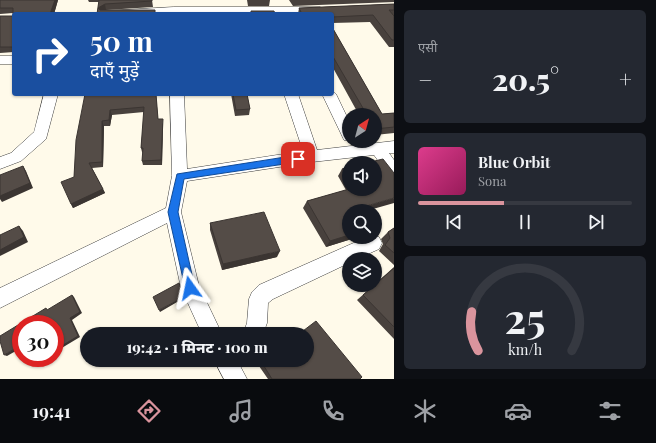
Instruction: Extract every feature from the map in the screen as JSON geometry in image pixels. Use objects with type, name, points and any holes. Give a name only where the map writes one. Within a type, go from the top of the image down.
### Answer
[{"type":"street","points":[[283,0],[289,12]]},
{"type":"street","points":[[129,12],[174,8],[250,12]]},
{"type":"street","points":[[300,12],[333,9]]},
{"type":"street","points":[[0,60],[12,60]]},
{"type":"street","points":[[0,162],[16,157],[41,135],[51,96]]},
{"type":"street","points":[[177,96],[180,176],[173,212],[190,288],[209,327]]},
{"type":"street","points":[[292,96],[312,156]]},
{"type":"street","points":[[329,96],[342,122]]},
{"type":"street","points":[[366,148],[378,149],[394,147]]},
{"type":"street","points":[[180,176],[312,156],[349,148]]},
{"type":"street","points":[[378,149],[394,172]]},
{"type":"street","points":[[0,298],[173,212]]},
{"type":"street","points":[[256,327],[258,323],[259,299],[266,292],[371,244]]},
{"type":"building","points":[[0,0],[55,0],[51,12],[13,12],[13,8],[0,8]]},
{"type":"building","points":[[99,0],[152,0],[105,4],[98,8],[100,10],[155,10],[155,12],[97,12]]},
{"type":"building","points":[[394,4],[394,10],[389,10],[394,16],[394,40],[392,40],[373,15],[334,17],[334,12],[301,12],[299,8]]},
{"type":"building","points":[[251,11],[274,12],[251,12]]},
{"type":"building","points":[[0,16],[12,16],[12,47],[0,47]]},
{"type":"building","points":[[334,30],[379,108],[363,108],[334,58]]},
{"type":"building","points":[[85,96],[156,96],[158,119],[163,119],[161,160],[142,161],[143,148],[141,148],[144,107],[110,110],[109,120],[102,121],[102,162],[89,163],[103,189],[71,204],[61,182],[74,177],[76,140]]},
{"type":"building","points":[[233,96],[247,96],[250,109],[236,110]]},
{"type":"building","points":[[394,113],[394,127],[382,128],[382,114]]},
{"type":"building","points":[[382,159],[394,173],[394,198],[373,204],[342,204],[342,237],[330,241],[307,201],[342,191],[342,196],[382,196]]},
{"type":"building","points":[[23,166],[30,183],[0,196],[0,175]]},
{"type":"building","points":[[264,212],[280,251],[223,264],[210,223]]},
{"type":"building","points":[[19,226],[24,237],[0,250],[0,235]]},
{"type":"building","points":[[394,228],[394,253],[385,245],[390,238],[388,232]]},
{"type":"building","points":[[394,268],[394,327],[363,295],[366,292],[382,292],[382,278]]},
{"type":"building","points":[[179,283],[184,297],[159,310],[153,297]]},
{"type":"building","points":[[72,295],[80,312],[70,318],[78,336],[64,345],[64,315],[34,315],[46,308],[47,310]]},
{"type":"building","points":[[316,321],[362,377],[360,379],[272,379],[264,367],[314,367],[314,327],[308,327]]},
{"type":"building","points":[[12,329],[12,350],[4,355],[0,341],[0,336]]},
{"type":"route","points":[[190,288],[173,212],[180,176],[298,159]]}]
